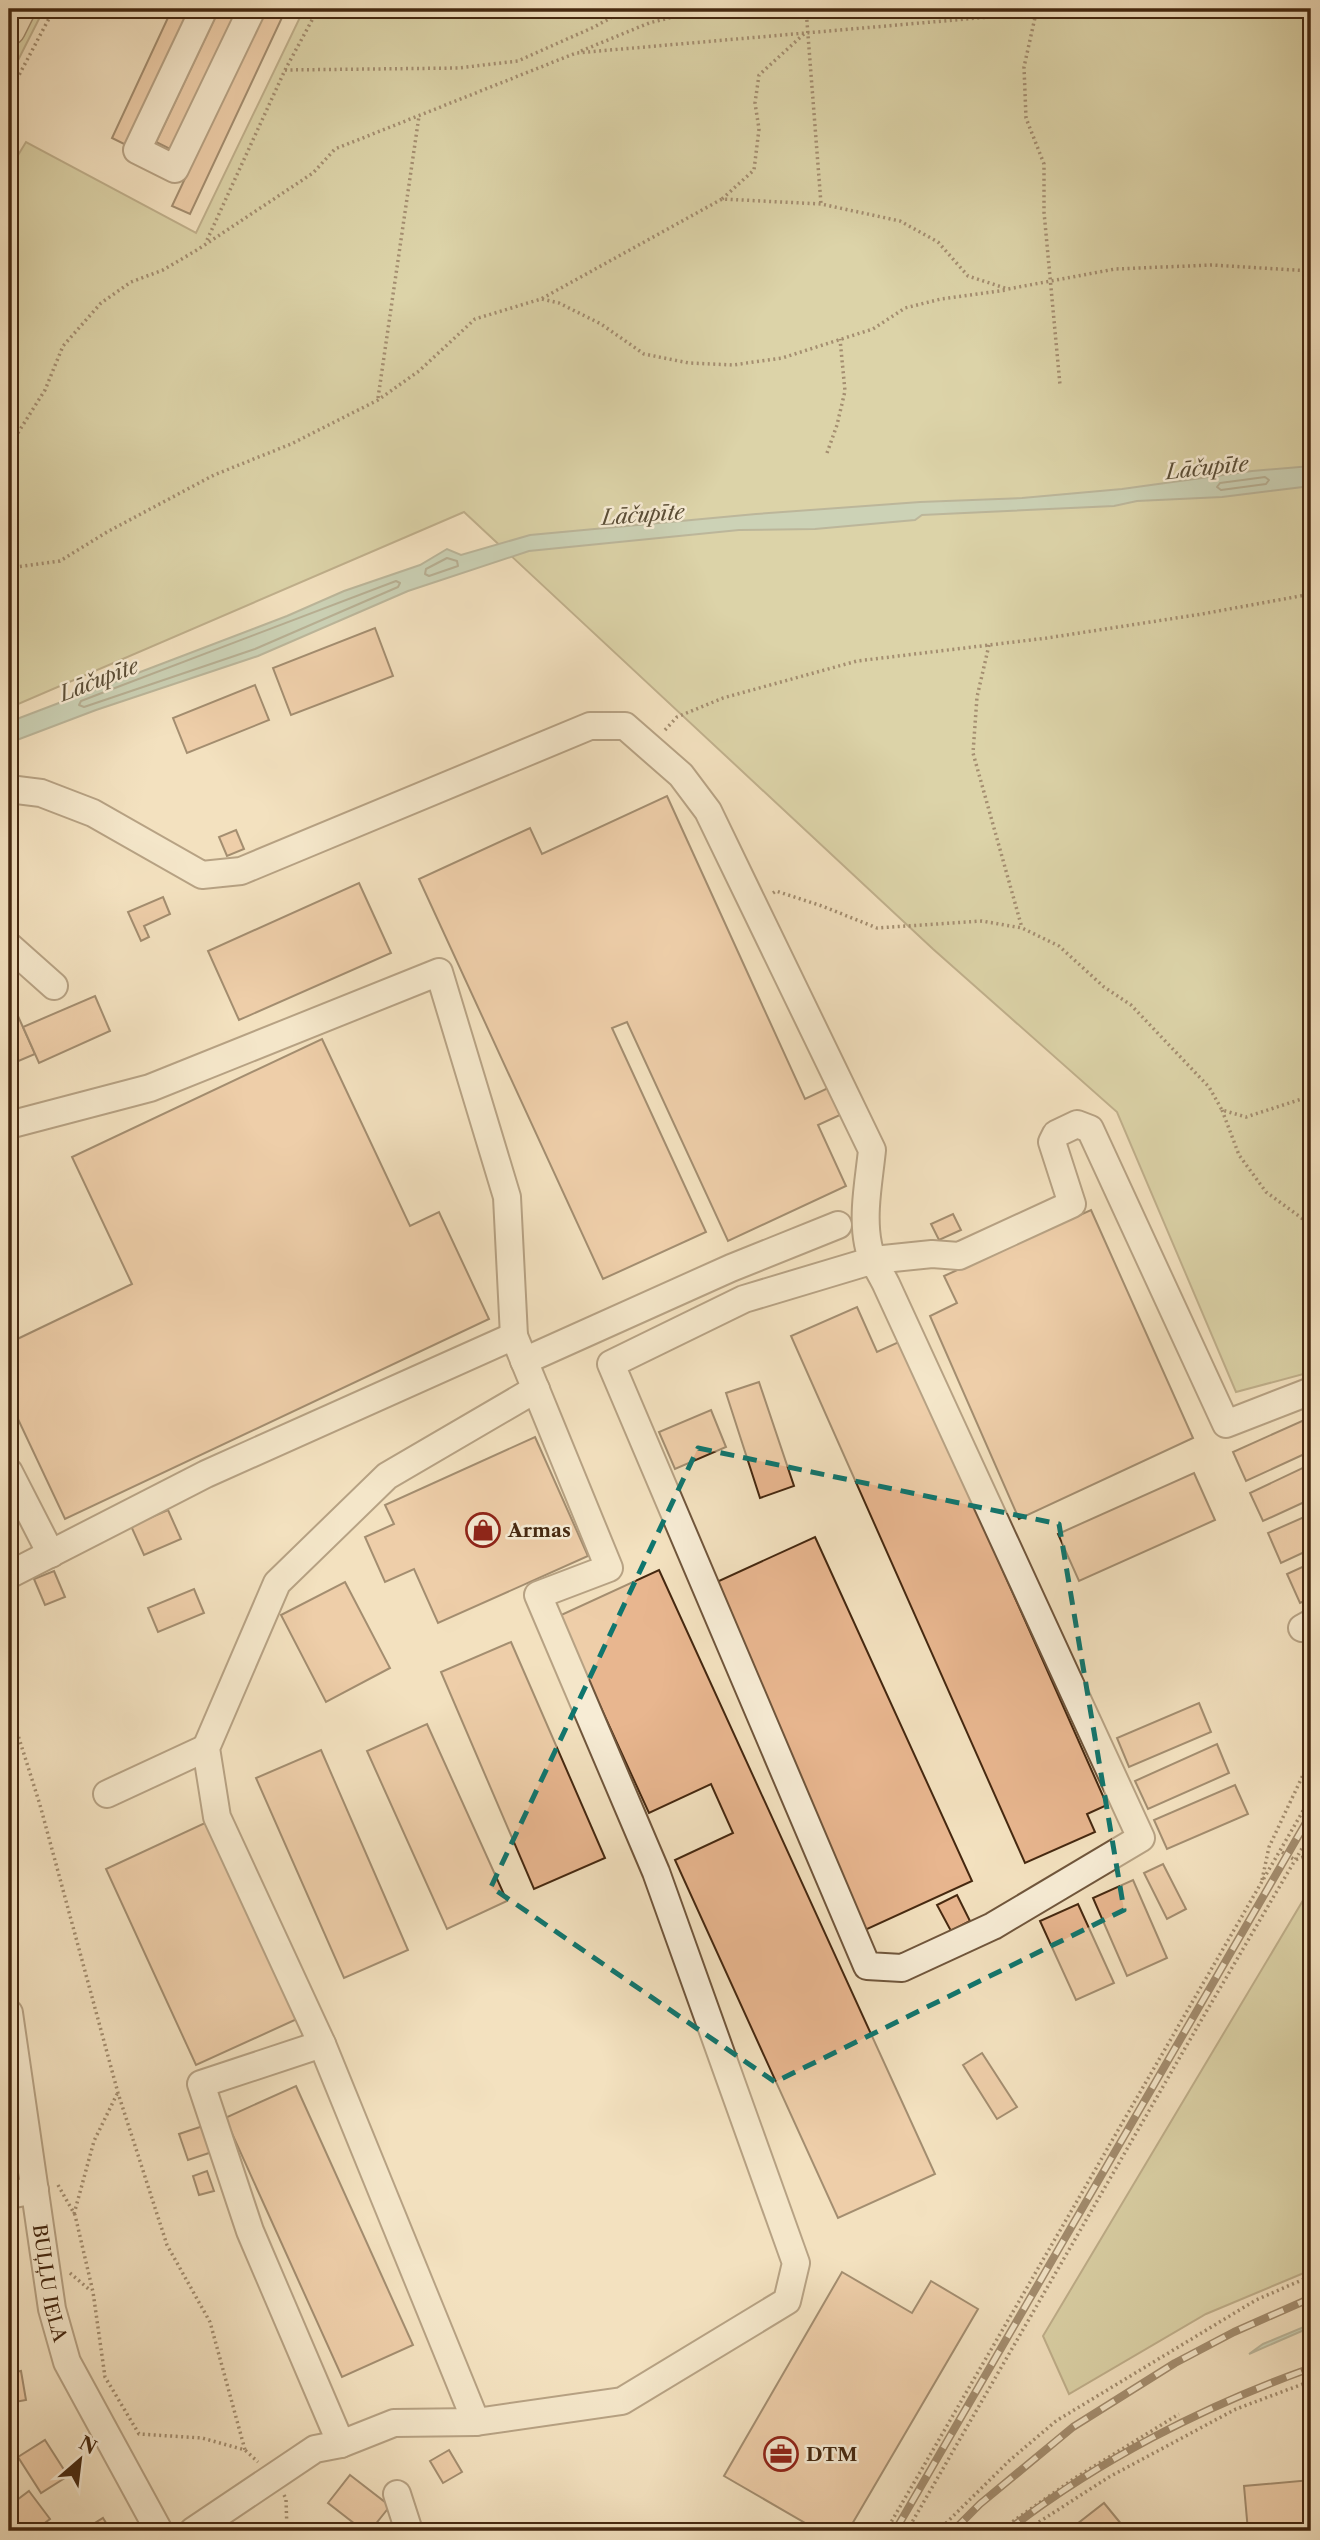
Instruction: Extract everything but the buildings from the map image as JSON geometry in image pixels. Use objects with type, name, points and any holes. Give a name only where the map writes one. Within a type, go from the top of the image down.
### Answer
[{"type":"street","points":[[204,9],[138,150],[175,169],[252,9]]},
{"type":"street","points":[[9,789],[41,793],[93,813],[202,874],[241,871],[590,726],[625,726],[681,775],[708,811],[872,1150],[867,1202],[868,1245],[874,1260],[1141,1838],[1014,1915],[902,1968],[867,1966],[611,1364],[744,1299],[874,1260],[932,1254],[959,1256],[1072,1204],[1052,1142],[1056,1134],[1077,1124],[1090,1129],[1226,1424],[1311,1391]]},
{"type":"street","points":[[9,946],[54,985]]},
{"type":"street","points":[[9,1125],[150,1088],[439,972],[507,1197],[514,1336],[609,1568],[538,1595],[656,1872],[796,2263],[787,2301],[622,2401],[476,2422],[394,2424],[341,2444],[315,2449],[193,2531]]},
{"type":"street","points":[[524,1361],[731,1268],[838,1225]]},
{"type":"street","points":[[9,1575],[206,1474],[514,1336]]},
{"type":"street","points":[[476,2422],[322,2044],[217,1817],[206,1748],[277,1583],[387,1476],[536,1388]]},
{"type":"street","points":[[9,1472],[51,1554]]},
{"type":"street","points":[[107,1794],[206,1748]]},
{"type":"street","name":"BUĻĻU IELA","points":[[9,2013],[46,2186],[52,2309],[67,2362],[159,2531]]},
{"type":"street","points":[[322,2044],[201,2084],[250,2231],[341,2444]]},
{"type":"street","points":[[9,2195],[46,2186]]},
{"type":"street","points":[[397,2494],[409,2531]]},
{"type":"path","points":[[9,94],[54,9]]},
{"type":"path","points":[[206,242],[285,70],[318,9]]},
{"type":"path","points":[[285,70],[458,68],[518,61],[628,9]]},
{"type":"path","points":[[9,447],[46,390],[62,346],[102,303],[131,282],[163,270],[313,173],[335,149],[649,23],[705,9]]},
{"type":"path","points":[[806,9],[821,204]]},
{"type":"path","points":[[576,53],[1081,9]]},
{"type":"path","points":[[1036,13],[1024,67],[1026,118],[1044,164],[1044,212],[1060,385]]},
{"type":"path","points":[[9,568],[60,561],[107,532],[214,475],[291,444],[378,400],[419,371],[475,319],[541,299],[722,199],[754,170],[759,130],[755,103],[759,75],[807,32]]},
{"type":"path","points":[[378,400],[419,117]]},
{"type":"path","points":[[722,199],[821,204],[900,221],[938,242],[968,276],[1008,289]]},
{"type":"path","points":[[541,299],[559,303],[601,324],[643,354],[689,363],[733,365],[782,358],[873,329],[905,308],[941,299],[1115,269],[1212,265],[1311,271]]},
{"type":"path","points":[[827,453],[845,391],[840,339]]},
{"type":"path","points":[[649,747],[677,717],[723,698],[857,661],[1202,614],[1311,594]]},
{"type":"path","points":[[989,645],[976,698],[973,753],[1022,928]]},
{"type":"path","points":[[753,905],[776,891],[877,928],[982,921],[1022,928],[1059,946],[1104,987],[1131,1005],[1209,1087],[1222,1110],[1239,1155],[1266,1192],[1311,1225]]},
{"type":"path","points":[[1222,1110],[1246,1117],[1311,1096]]},
{"type":"path","points":[[9,1661],[12,1716],[40,1805],[118,2093],[167,2245],[211,2322],[245,2450]]},
{"type":"path","points":[[1261,1885],[1269,1847],[1311,1758]]},
{"type":"path","points":[[886,2531],[1311,1797]]},
{"type":"path","points":[[907,2531],[1311,1833]]},
{"type":"path","points":[[1281,1851],[1295,1860]]},
{"type":"path","points":[[1295,1860],[1311,1854]]},
{"type":"path","points":[[118,2093],[94,2141],[74,2214],[93,2292],[105,2377],[139,2434],[202,2438],[245,2450],[273,2477],[286,2499],[287,2531]]},
{"type":"path","points":[[46,2186],[74,2214]]},
{"type":"path","points":[[937,2531],[1010,2460],[1056,2421],[1204,2329],[1233,2316],[1256,2300],[1311,2276]]},
{"type":"path","points":[[1025,2531],[1109,2477],[1236,2409],[1311,2381]]},
{"type":"path","points":[[999,2531],[1075,2478],[1179,2414]]},
{"type":"highlighted area","points":[[698,1448],[1059,1524],[1124,1910],[775,2082],[491,1887]]},
{"type":"shaded area","points":[[30,9],[44,9],[9,78],[9,49]]},
{"type":"shaded area","points":[[304,9],[1311,9],[1311,1372],[1236,1392],[1117,1112],[933,949],[464,512],[9,708],[9,170],[26,142],[196,233]]},
{"type":"shaded area","points":[[1311,1887],[1311,2270],[1206,2314],[1069,2394],[1043,2336]]},
{"type":"water","name":"Lāčupīte","points":[[1311,466],[1311,486],[1222,497],[1137,501],[1114,506],[922,515],[915,520],[815,529],[739,530],[529,551],[408,591],[258,656],[96,710],[9,743],[9,722],[287,616],[344,591],[420,565],[447,549],[461,555],[530,535],[756,514],[920,502],[1022,498]]},
{"type":"water","points":[[1311,2324],[1311,2327],[1249,2354],[1263,2344]]},
{"type":"railway","points":[[895,2531],[1311,1814]]},
{"type":"railway","points":[[953,2531],[980,2504],[1073,2427],[1175,2363],[1234,2332],[1311,2298]]},
{"type":"railway","points":[[1007,2531],[1077,2481],[1153,2438],[1231,2400],[1311,2368]]},
{"type":"place","name":"Armas","points":[[483,1530]]},
{"type":"place","name":"DTM","points":[[781,2454]]}]
